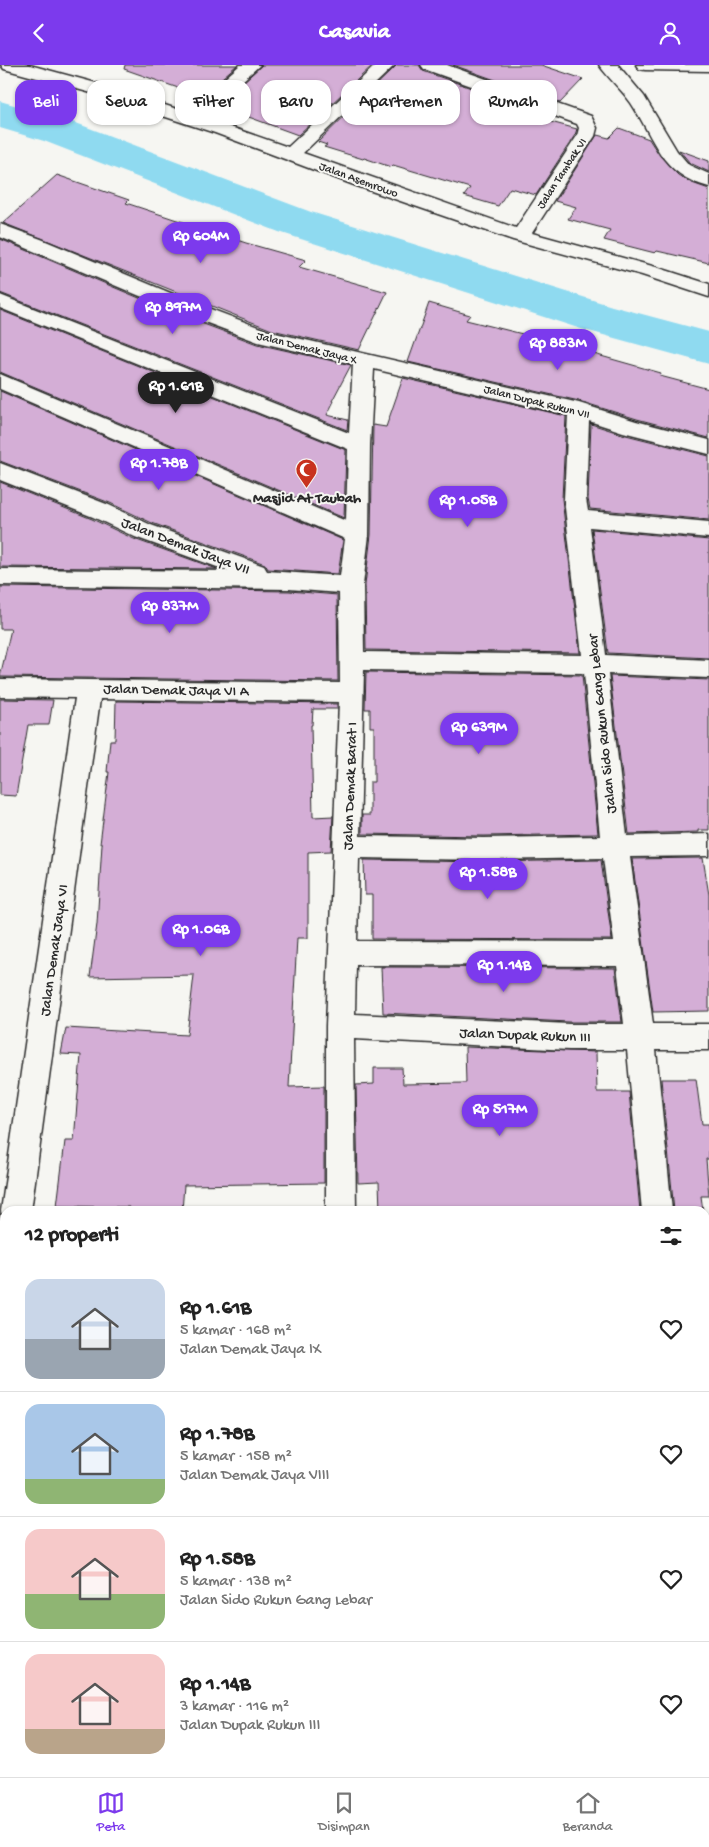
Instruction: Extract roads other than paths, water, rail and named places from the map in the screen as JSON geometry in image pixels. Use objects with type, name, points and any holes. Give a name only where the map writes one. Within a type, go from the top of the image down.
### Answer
[{"type":"street","points":[[234,80],[251,65]]},
{"type":"street","points":[[291,154],[386,65]]},
{"type":"street","name":"Jalan Tambak VI","points":[[430,65],[584,120],[588,128],[586,136],[520,236]]},
{"type":"street","points":[[608,65],[638,100],[669,153],[682,169],[709,181]]},
{"type":"street","points":[[645,65],[709,66]]},
{"type":"street","name":"Jalan Asemrowo","points":[[24,67],[175,113]]},
{"type":"street","name":"Jalan Asemrowo","points":[[210,125],[520,236],[649,271],[709,291]]},
{"type":"street","name":"Jalan Demak Jaya X","points":[[0,230],[185,307],[265,337],[364,361]]},
{"type":"street","points":[[0,301],[359,445]]},
{"type":"street","name":"Jalan Dupak Rukun VII","points":[[364,361],[579,410],[631,427],[709,447]]},
{"type":"street","name":"Jalan Demak Barat I","points":[[341,1206],[340,1026],[352,693],[351,585],[357,535],[359,445],[364,361]]},
{"type":"street","points":[[0,381],[357,535]]},
{"type":"street","name":"Jalan Sido Rukun Gang Lebar","points":[[579,410],[577,518],[595,664],[604,771],[640,1037],[657,1206]]},
{"type":"street","name":"Jalan Demak Jaya VII","points":[[0,471],[101,511],[143,531],[236,565],[289,580]]},
{"type":"street","points":[[577,518],[709,530]]},
{"type":"street","name":"Jalan Demak Jaya VII","points":[[0,577],[289,580],[351,585]]},
{"type":"street","points":[[352,661],[595,664],[709,669]]},
{"type":"street","name":"Jalan Demak Jaya VI A","points":[[0,687],[352,693]]},
{"type":"street","name":"Jalan Demak Jaya VI","points":[[17,1206],[88,688]]},
{"type":"street","points":[[347,847],[484,849],[709,845]]},
{"type":"street","points":[[343,953],[629,954]]},
{"type":"street","name":"Jalan Dupak Rukun III","points":[[340,1026],[569,1037],[709,1037]]},
{"type":"waterway","points":[[0,114],[60,132],[295,222],[595,317],[709,348]]},
{"type":"place","name":"Masjid At Taubah","points":[[307,488]]}]
